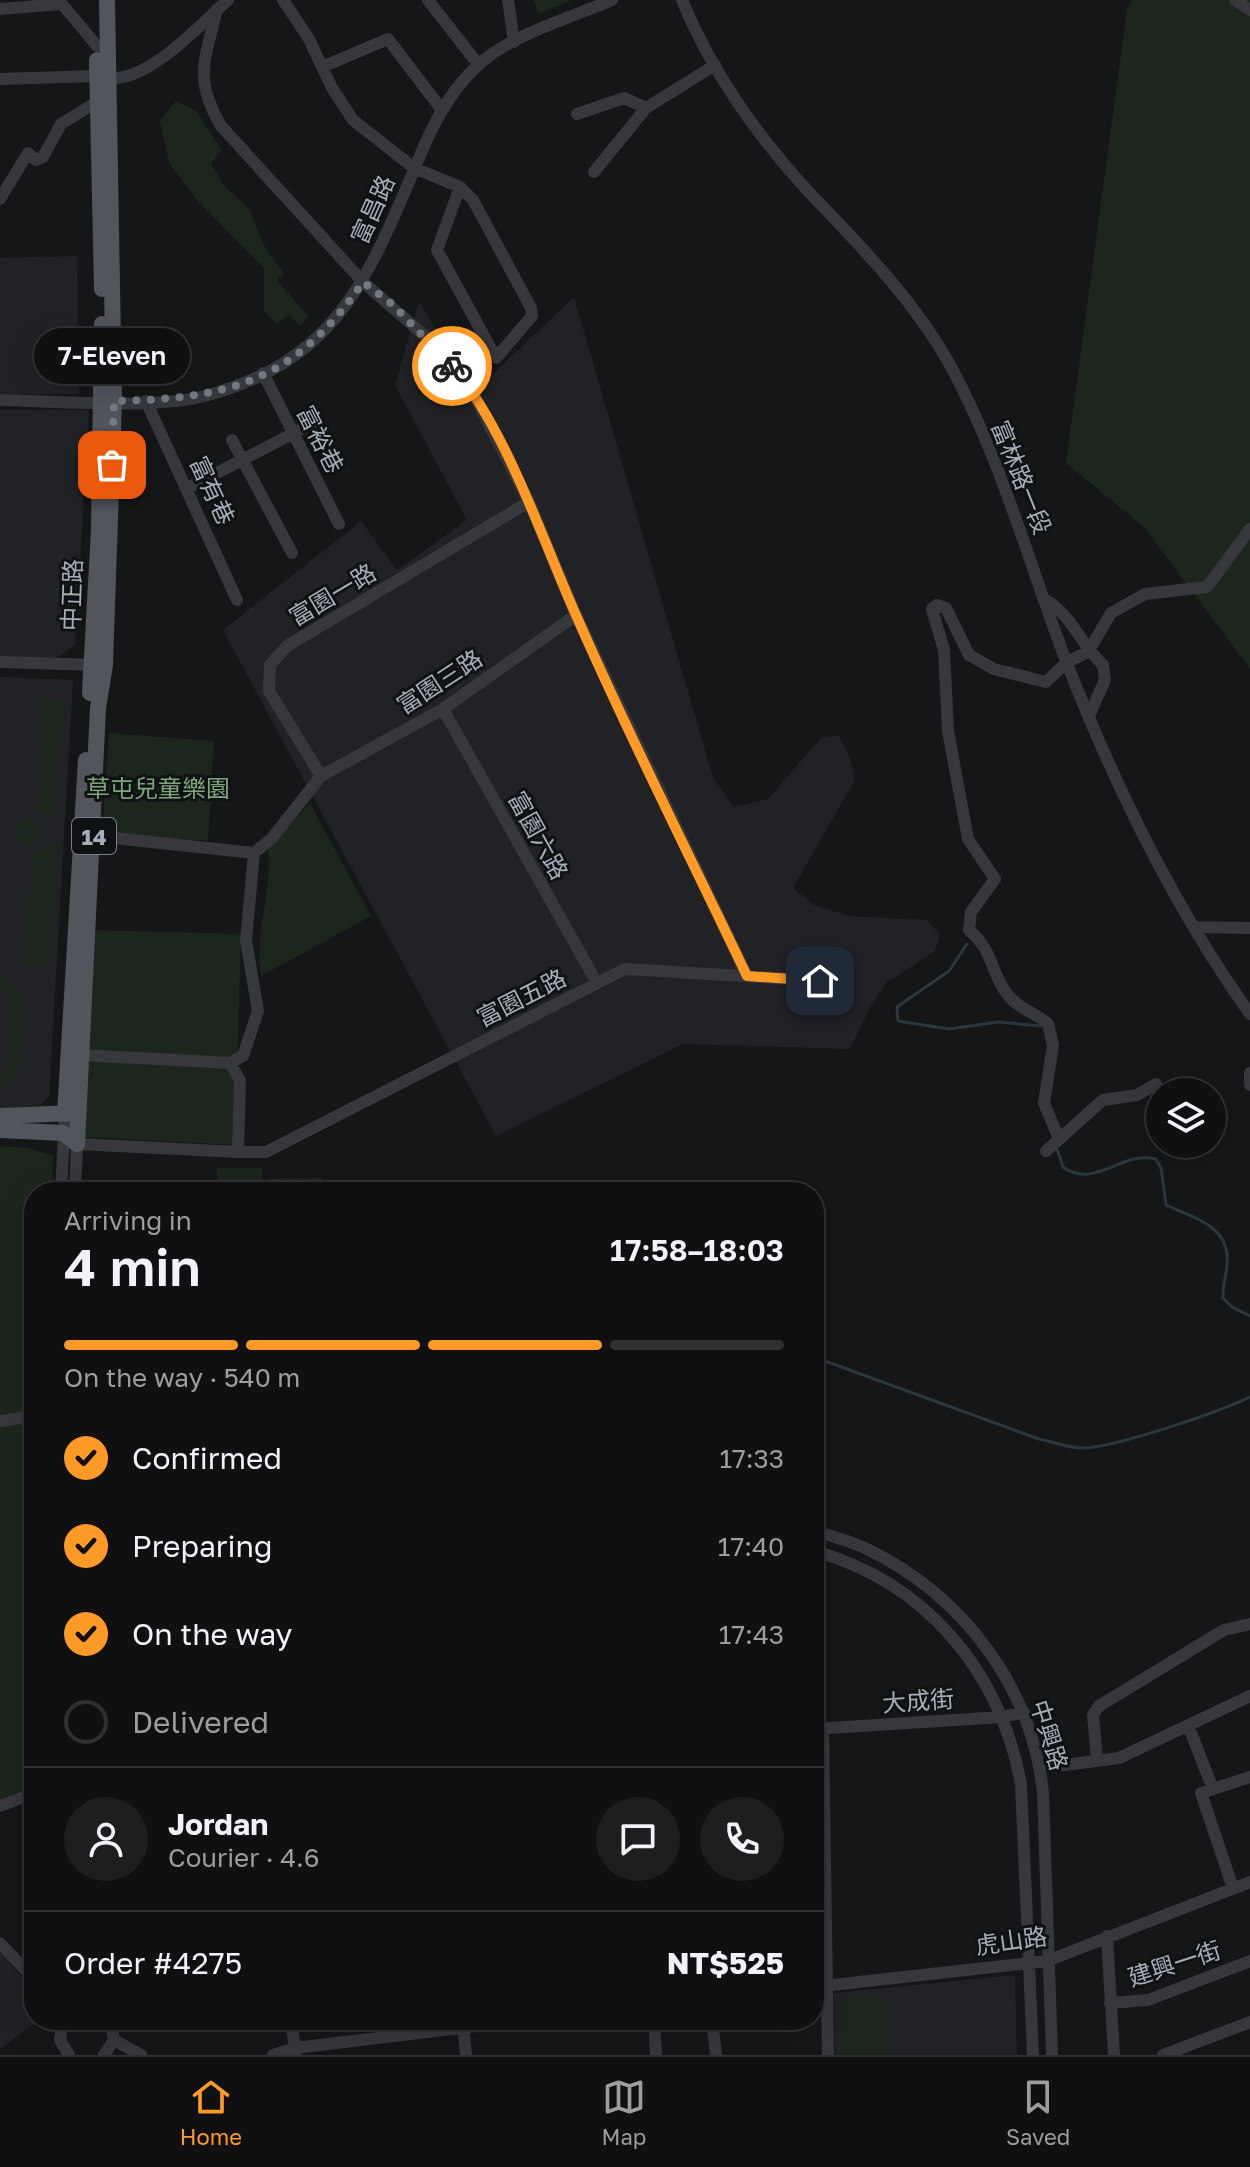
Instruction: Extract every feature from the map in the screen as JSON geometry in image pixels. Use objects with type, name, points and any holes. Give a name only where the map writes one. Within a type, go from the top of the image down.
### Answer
[{"type":"main road","name":"中正路","points":[[97,0],[97,46],[103,78],[95,103],[108,401]]},
{"type":"main road","name":"中正路","points":[[77,1144],[72,1113],[99,665],[108,401],[103,78],[107,0]]},
{"type":"main road","name":"中正路","points":[[72,1113],[82,1055],[88,835]]},
{"type":"main road","points":[[0,1116],[72,1113]]},
{"type":"main road","points":[[0,1130],[63,1133],[77,1144]]},
{"type":"street","points":[[283,0],[309,39],[353,120],[414,168],[460,187],[473,200],[531,308],[532,316],[496,358],[437,250],[460,187]]},
{"type":"street","points":[[428,0],[478,64]]},
{"type":"street","points":[[508,0],[514,42]]},
{"type":"street","name":"富昌路","points":[[0,400],[146,401],[196,398],[235,387],[311,345],[336,321],[363,282],[442,110],[478,64],[514,42],[612,0]]},
{"type":"street","name":"富林路一段","points":[[682,0],[740,106],[807,189],[849,231],[913,306],[949,364],[1001,473],[1067,662],[1128,807],[1194,927],[1250,1014]]},
{"type":"street","points":[[1235,0],[1250,10]]},
{"type":"street","points":[[0,9],[62,4],[97,46]]},
{"type":"street","points":[[0,79],[136,75],[222,4]]},
{"type":"street","points":[[222,4],[201,79],[206,100],[221,126],[363,282],[392,304],[457,371],[476,399],[529,502],[576,615],[747,976]]},
{"type":"street","points":[[322,67],[388,39],[442,110]]},
{"type":"street","points":[[594,172],[646,108],[715,65]]},
{"type":"street","points":[[577,114],[624,98],[646,108]]},
{"type":"street","points":[[0,199],[28,153],[36,160],[43,157],[61,124],[95,103]]},
{"type":"street","name":"富裕巷","points":[[263,373],[339,524]]},
{"type":"street","name":"富有巷","points":[[146,401],[237,600]]},
{"type":"street","points":[[188,488],[315,422]]},
{"type":"street","points":[[232,440],[292,553]]},
{"type":"street","name":"富園一路","points":[[321,776],[269,691],[270,665],[287,646],[529,502]]},
{"type":"street","points":[[1146,1090],[1137,1095],[1103,1100],[1053,1144],[1044,1103],[1053,1045],[1048,1024],[1018,1006],[1006,993],[991,954],[969,930],[971,912],[995,879],[968,839],[948,731],[944,650],[932,609],[937,605],[946,608],[969,655],[994,669],[1046,682],[1067,662],[1088,652],[1111,613],[1145,594],[1207,587],[1250,529]]},
{"type":"street","points":[[1044,599],[1059,607],[1088,652],[1103,665],[1105,680],[1089,716]]},
{"type":"street","name":"富園三路","points":[[321,776],[443,709],[576,615]]},
{"type":"street","points":[[0,662],[99,665]]},
{"type":"street","name":"富園六路","points":[[443,709],[597,983]]},
{"type":"street","points":[[82,1055],[230,1063],[243,1056],[258,1011],[246,940],[254,853],[272,838],[321,776]]},
{"type":"street","points":[[88,835],[254,853]]},
{"type":"street","points":[[1194,927],[1250,928]]},
{"type":"street","name":"富園五路","points":[[77,1144],[266,1152],[625,969],[844,982]]},
{"type":"street","points":[[230,1063],[240,1080],[238,1152]]},
{"type":"street","points":[[1250,1073],[1250,1085]]},
{"type":"street","name":"中正路","points":[[61,1182],[63,1133],[72,1113]]},
{"type":"street","name":"中正路","points":[[75,1182],[77,1144]]},
{"type":"street","points":[[0,1421],[24,1417]]},
{"type":"street","name":"中興路","points":[[824,1534],[865,1548],[947,1601],[988,1650],[1024,1712],[1041,1768],[1052,2055]]},
{"type":"street","name":"中興路","points":[[824,1555],[870,1571],[921,1604],[948,1630],[976,1666],[1002,1717],[1014,1749],[1021,1784],[1033,2055]]},
{"type":"street","points":[[1097,1761],[1093,1715],[1099,1706],[1224,1630],[1250,1624]]},
{"type":"street","points":[[1041,1768],[1119,1758],[1250,1696]]},
{"type":"street","name":"大成街","points":[[824,1728],[1002,1717],[1024,1712]]},
{"type":"street","points":[[1188,1725],[1233,1888]]},
{"type":"street","points":[[1207,1791],[1250,1777]]},
{"type":"street","points":[[0,1806],[24,1797]]},
{"type":"street","name":"虎山路","points":[[824,1986],[1047,1961],[1250,1882]]},
{"type":"street","points":[[1107,1936],[1114,2055]]},
{"type":"street","points":[[0,1943],[24,1968]]},
{"type":"street","name":"建興一街","points":[[1110,2003],[1148,2000],[1250,1961]]},
{"type":"street","points":[[824,2020],[828,2055]]},
{"type":"street","points":[[1163,2055],[1250,2022]]},
{"type":"street","points":[[59,2030],[62,2053]]},
{"type":"street","points":[[104,2055],[114,2040],[112,2030]]},
{"type":"street","points":[[293,2030],[296,2051]]},
{"type":"street","points":[[273,2055],[426,2030]]},
{"type":"street","points":[[464,2030],[466,2055]]},
{"type":"street","points":[[655,2030],[656,2055]]},
{"type":"street","points":[[713,2030],[716,2055]]},
{"type":"street","points":[[114,2040],[141,2055]]},
{"type":"shaded area","points":[[77,256],[79,394],[0,394],[0,258]]},
{"type":"shaded area","points":[[574,297],[713,778],[734,807],[768,799],[821,738],[838,735],[850,757],[855,780],[793,888],[814,905],[849,916],[927,920],[940,935],[935,951],[886,983],[870,1007],[850,1049],[683,1044],[496,1136],[223,630],[361,521],[397,570],[467,520],[395,385],[419,302],[462,371],[492,375]]},
{"type":"shaded area","points":[[0,410],[89,410],[75,645],[58,657],[12,664],[0,663]]},
{"type":"shaded area","points":[[0,677],[73,680],[49,1097],[40,1105],[0,1109]]},
{"type":"shaded area","points":[[0,1952],[24,1979],[26,2030],[0,2049]]},
{"type":"shaded area","points":[[1015,1975],[1017,2055],[835,2055],[834,1993]]},
{"type":"green space","points":[[533,0],[572,0],[539,14]]},
{"type":"green space","points":[[1132,0],[1250,0],[1250,669],[1144,527],[1066,463],[1127,10]]},
{"type":"green space","points":[[176,101],[195,110],[222,150],[211,163],[225,187],[248,207],[265,247],[284,274],[277,280],[308,316],[301,326],[289,315],[277,324],[264,311],[264,268],[197,200],[169,163],[160,120]]},
{"type":"green space","points":[[36,697],[64,700],[54,814],[36,813],[44,724]]},
{"type":"green space","name":"草屯兒童樂園","points":[[109,733],[214,741],[208,841],[102,834]]},
{"type":"green space","points":[[310,803],[371,916],[261,976],[259,960],[268,880],[268,848]]},
{"type":"green space","points":[[29,820],[38,823],[41,832],[38,841],[29,844],[20,841],[17,832],[20,823]]},
{"type":"green space","points":[[57,843],[48,968],[23,965],[34,852]]},
{"type":"green space","points":[[95,930],[241,934],[235,1145],[84,1137]]},
{"type":"green space","points":[[0,974],[19,992],[24,1018],[17,1074],[0,1086],[0,1074],[9,1062],[12,998],[0,985]]},
{"type":"green space","points":[[0,1146],[28,1148],[53,1156],[53,1182],[24,1182],[24,1790],[0,1799]]},
{"type":"green space","points":[[217,1168],[262,1168],[262,1182],[217,1182]]},
{"type":"green space","points":[[322,1178],[322,1182],[267,1182],[267,1179]]},
{"type":"green space","points":[[883,1998],[884,2055],[843,2055],[842,1999]]},
{"type":"waterway","points":[[967,944],[949,971],[897,1007],[898,1021],[949,1029],[998,1022],[1041,1026]]},
{"type":"waterway","points":[[1056,1146],[1063,1167],[1075,1173],[1098,1172],[1132,1160],[1156,1159],[1161,1168],[1166,1205],[1204,1222],[1224,1243],[1227,1260],[1223,1298],[1232,1307],[1250,1316]]},
{"type":"waterway","points":[[824,1361],[1039,1439],[1077,1448],[1141,1436],[1250,1397]]},
{"type":"way so far","points":[[112,465],[114,401],[196,398],[235,387],[287,362],[311,345],[336,321],[363,282],[392,304],[452,366]]},
{"type":"place","name":"7-Eleven","points":[[112,465]]},
{"type":"route","points":[[452,366],[476,399],[529,502],[576,615],[747,976],[820,981]]}]
